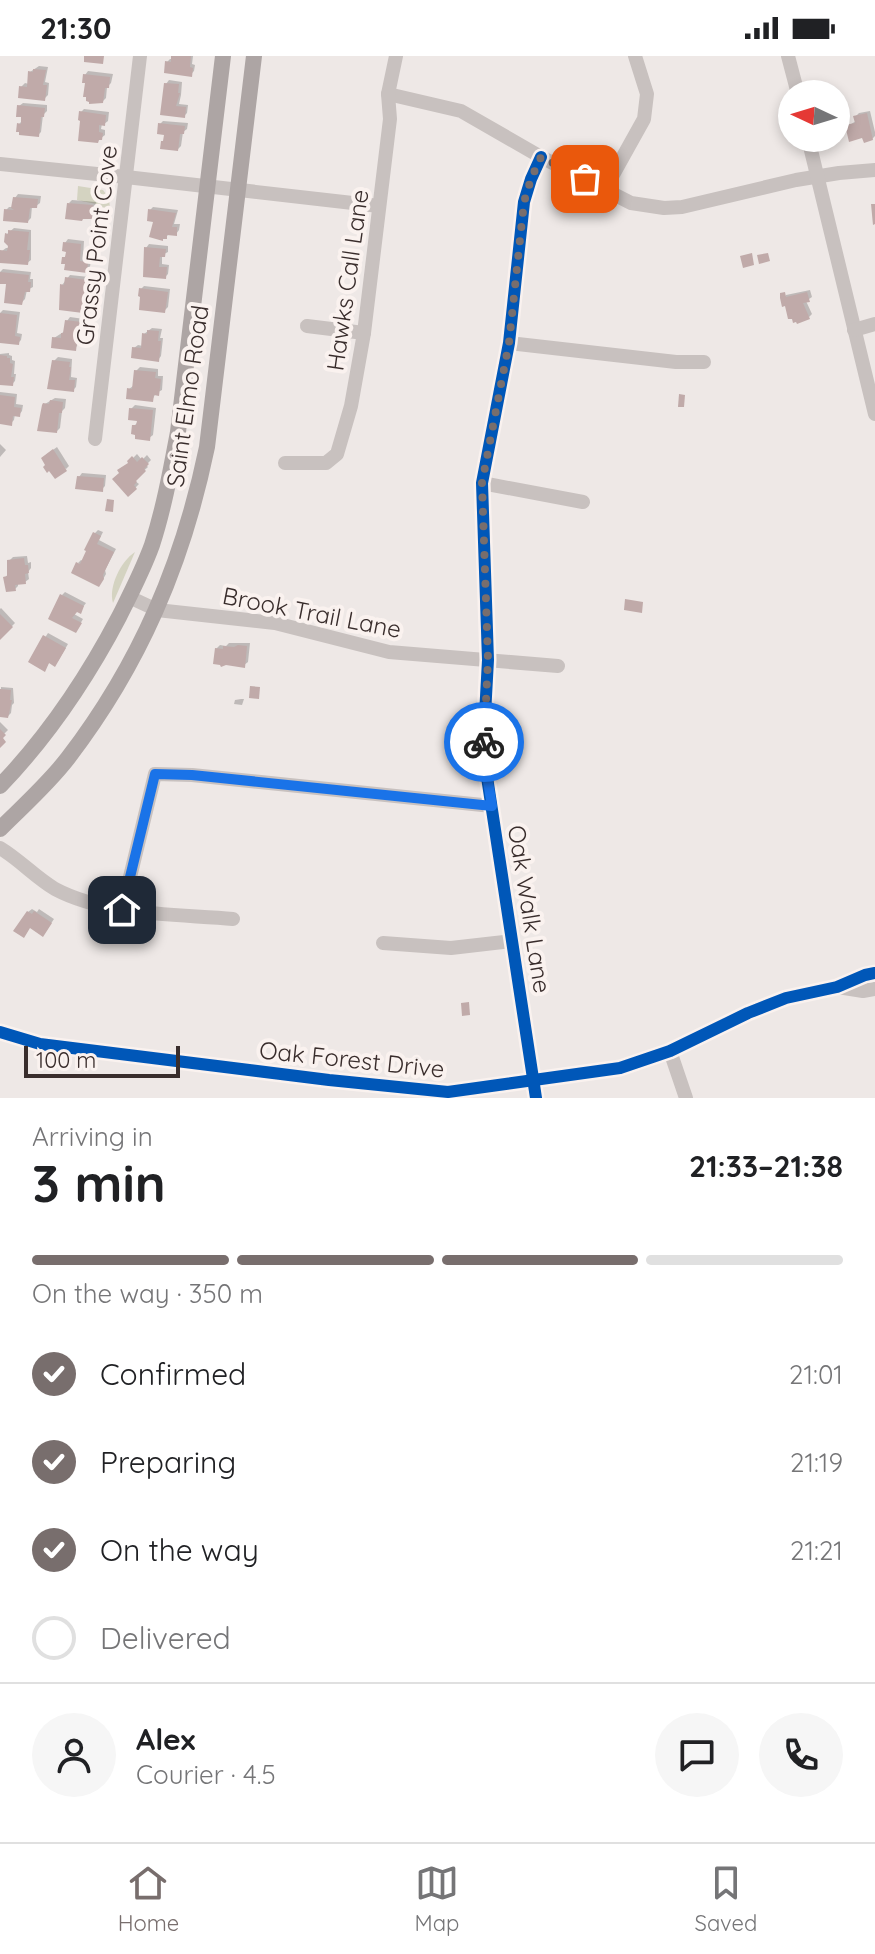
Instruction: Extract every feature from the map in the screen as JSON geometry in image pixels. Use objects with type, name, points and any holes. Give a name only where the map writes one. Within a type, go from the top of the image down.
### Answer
[{"type":"main road","name":"Saint Elmo Road","points":[[0,786],[76,691],[129,597],[152,545],[178,432],[223,56]]},
{"type":"main road","name":"Saint Elmo Road","points":[[0,829],[74,749],[120,681],[157,610],[184,539],[207,447],[254,56]]},
{"type":"street","name":"Grassy Point Cove","points":[[95,439],[140,56]]},
{"type":"street","name":"Hawks Call Lane","points":[[285,463],[326,463],[337,454],[351,406],[364,333],[390,119],[388,94],[396,56]]},
{"type":"street","points":[[605,189],[644,119],[647,94],[635,56]]},
{"type":"street","points":[[788,56],[794,80]]},
{"type":"street","points":[[388,94],[461,111],[631,203],[664,208],[688,206],[818,176],[875,170]]},
{"type":"street","points":[[812,152],[875,414]]},
{"type":"street","name":"Oak Walk Lane","points":[[536,1098],[483,751],[488,660],[482,483],[509,343],[524,202],[541,157]]},
{"type":"street","points":[[0,164],[379,206]]},
{"type":"street","points":[[854,330],[875,324]]},
{"type":"street","points":[[307,326],[364,333]]},
{"type":"street","points":[[509,343],[676,362],[704,362]]},
{"type":"street","points":[[482,483],[583,502]]},
{"type":"street","name":"Brook Trail Lane","points":[[129,597],[157,610],[275,623],[389,652],[558,666]]},
{"type":"street","points":[[122,910],[155,774],[192,775],[492,806]]},
{"type":"street","points":[[0,848],[54,888],[80,900],[122,910],[233,919]]},
{"type":"street","points":[[383,943],[451,948],[512,941]]},
{"type":"street","name":"Oak Forest Drive","points":[[0,1032],[40,1044],[437,1092],[474,1090],[620,1068],[670,1051],[786,998],[837,987],[875,973]]},
{"type":"street","name":"Oak Forest Drive","points":[[837,987],[863,991],[875,989]]},
{"type":"street","points":[[670,1051],[686,1098]]},
{"type":"green space","points":[[78,186],[103,190],[109,198],[110,209],[77,200]]},
{"type":"green space","points":[[135,552],[113,603],[112,590],[117,575]]},
{"type":"building","points":[[84,56],[104,56],[103,64],[84,62]]},
{"type":"building","points":[[171,56],[191,56],[192,77],[164,73],[165,61],[171,62]]},
{"type":"building","points":[[33,69],[46,70],[43,85],[47,85],[45,101],[18,98],[19,86],[27,87],[28,71],[33,72]]},
{"type":"building","points":[[83,74],[110,77],[103,103],[89,104],[83,97]]},
{"type":"building","points":[[164,83],[179,84],[176,106],[186,107],[185,118],[160,115]]},
{"type":"building","points":[[17,105],[45,108],[39,137],[16,132],[17,123],[21,124],[21,117],[16,117]]},
{"type":"building","points":[[79,111],[106,115],[105,126],[99,125],[99,132],[103,133],[98,143],[78,141]]},
{"type":"building","points":[[867,113],[873,140],[864,143],[862,138],[850,142],[850,124],[855,123],[853,116]]},
{"type":"building","points":[[158,123],[185,126],[184,134],[180,134],[178,151],[160,149],[164,135],[157,134]]},
{"type":"building","points":[[13,197],[38,199],[37,208],[30,208],[28,223],[3,221],[4,209],[14,210],[11,208]]},
{"type":"building","points":[[67,203],[93,205],[92,219],[65,219]]},
{"type":"building","points":[[871,204],[875,204],[873,225]]},
{"type":"building","points":[[148,209],[176,213],[172,227],[177,227],[177,236],[167,235],[163,241],[149,237],[153,222],[147,221]]},
{"type":"building","points":[[8,230],[29,232],[28,265],[0,263],[0,250],[7,251],[8,246],[4,242]]},
{"type":"building","points":[[63,242],[81,244],[80,261],[88,262],[87,273],[64,270],[65,264],[61,264],[66,252],[62,251]]},
{"type":"building","points":[[144,247],[166,249],[165,257],[160,257],[159,267],[167,267],[166,279],[143,277]]},
{"type":"building","points":[[752,253],[754,265],[743,268],[740,256]]},
{"type":"building","points":[[768,253],[770,261],[759,264],[757,255]]},
{"type":"building","points":[[0,272],[29,275],[30,292],[25,292],[22,305],[4,303],[6,284],[0,284]]},
{"type":"building","points":[[65,277],[87,280],[83,313],[59,310],[60,284],[64,285]]},
{"type":"building","points":[[139,288],[168,292],[165,313],[139,310]]},
{"type":"building","points":[[785,292],[786,297],[807,292],[810,302],[803,303],[810,319],[797,324],[788,319],[780,298],[780,293]]},
{"type":"building","points":[[0,313],[17,315],[15,336],[20,337],[19,345],[0,343]]},
{"type":"building","points":[[65,320],[82,322],[77,334],[80,334],[76,351],[51,348],[52,337],[61,338]]},
{"type":"building","points":[[147,330],[159,331],[159,362],[131,358],[132,347],[141,348],[142,333],[147,334]]},
{"type":"building","points":[[0,355],[10,358],[13,364],[13,386],[0,385]]},
{"type":"building","points":[[52,360],[70,362],[69,380],[75,380],[74,392],[47,389]]},
{"type":"building","points":[[134,370],[156,372],[155,378],[161,379],[159,396],[154,395],[153,402],[126,399],[127,388],[132,389]]},
{"type":"building","points":[[679,394],[685,395],[684,407],[678,407]]},
{"type":"building","points":[[0,395],[15,397],[14,407],[21,408],[20,417],[13,416],[12,426],[0,424]]},
{"type":"building","points":[[50,400],[63,402],[57,433],[37,431],[42,405],[49,404]]},
{"type":"building","points":[[129,408],[153,410],[150,441],[135,439],[135,435],[131,434],[132,425],[136,425],[137,421],[128,420]]},
{"type":"building","points":[[53,449],[67,471],[55,479],[43,467],[41,458]]},
{"type":"building","points":[[132,456],[137,462],[142,457],[149,464],[134,485],[137,489],[128,497],[112,479]]},
{"type":"building","points":[[77,476],[104,478],[103,492],[75,489]]},
{"type":"building","points":[[107,499],[114,500],[113,512],[105,511]]},
{"type":"building","points":[[93,532],[101,536],[97,544],[114,552],[99,587],[71,573],[76,562],[80,564]]},
{"type":"building","points":[[24,558],[29,573],[25,574],[26,584],[15,585],[16,591],[6,592],[3,577],[7,576],[7,560]]},
{"type":"building","points":[[60,594],[84,606],[81,614],[77,612],[72,618],[82,623],[76,633],[48,619]]},
{"type":"building","points":[[625,599],[643,602],[642,613],[624,610]]},
{"type":"building","points":[[0,614],[13,627],[0,640]]},
{"type":"building","points":[[43,635],[66,648],[55,667],[49,663],[45,672],[28,662]]},
{"type":"building","points":[[247,646],[245,668],[213,664],[215,648]]},
{"type":"building","points":[[250,686],[260,687],[259,699],[249,698]]},
{"type":"building","points":[[0,689],[11,690],[8,718],[0,717]]},
{"type":"building","points":[[0,729],[6,735],[3,738],[6,742],[0,748]]},
{"type":"building","points":[[27,911],[32,914],[34,911],[52,923],[43,937],[30,928],[24,938],[13,931]]},
{"type":"building","points":[[469,1002],[470,1015],[462,1016],[461,1003]]},
{"type":"cycle path","points":[[536,1098],[483,751],[488,660],[482,483],[509,343],[524,202],[541,157]]},
{"type":"cycle path","points":[[0,1032],[40,1044],[448,1092],[620,1068],[670,1051],[786,998],[837,987],[875,973]]},
{"type":"way so far","points":[[484,742],[488,660],[482,483],[509,343],[524,202],[541,157],[585,179]]},
{"type":"route","points":[[122,910],[155,774],[192,775],[492,806],[484,742]]}]
